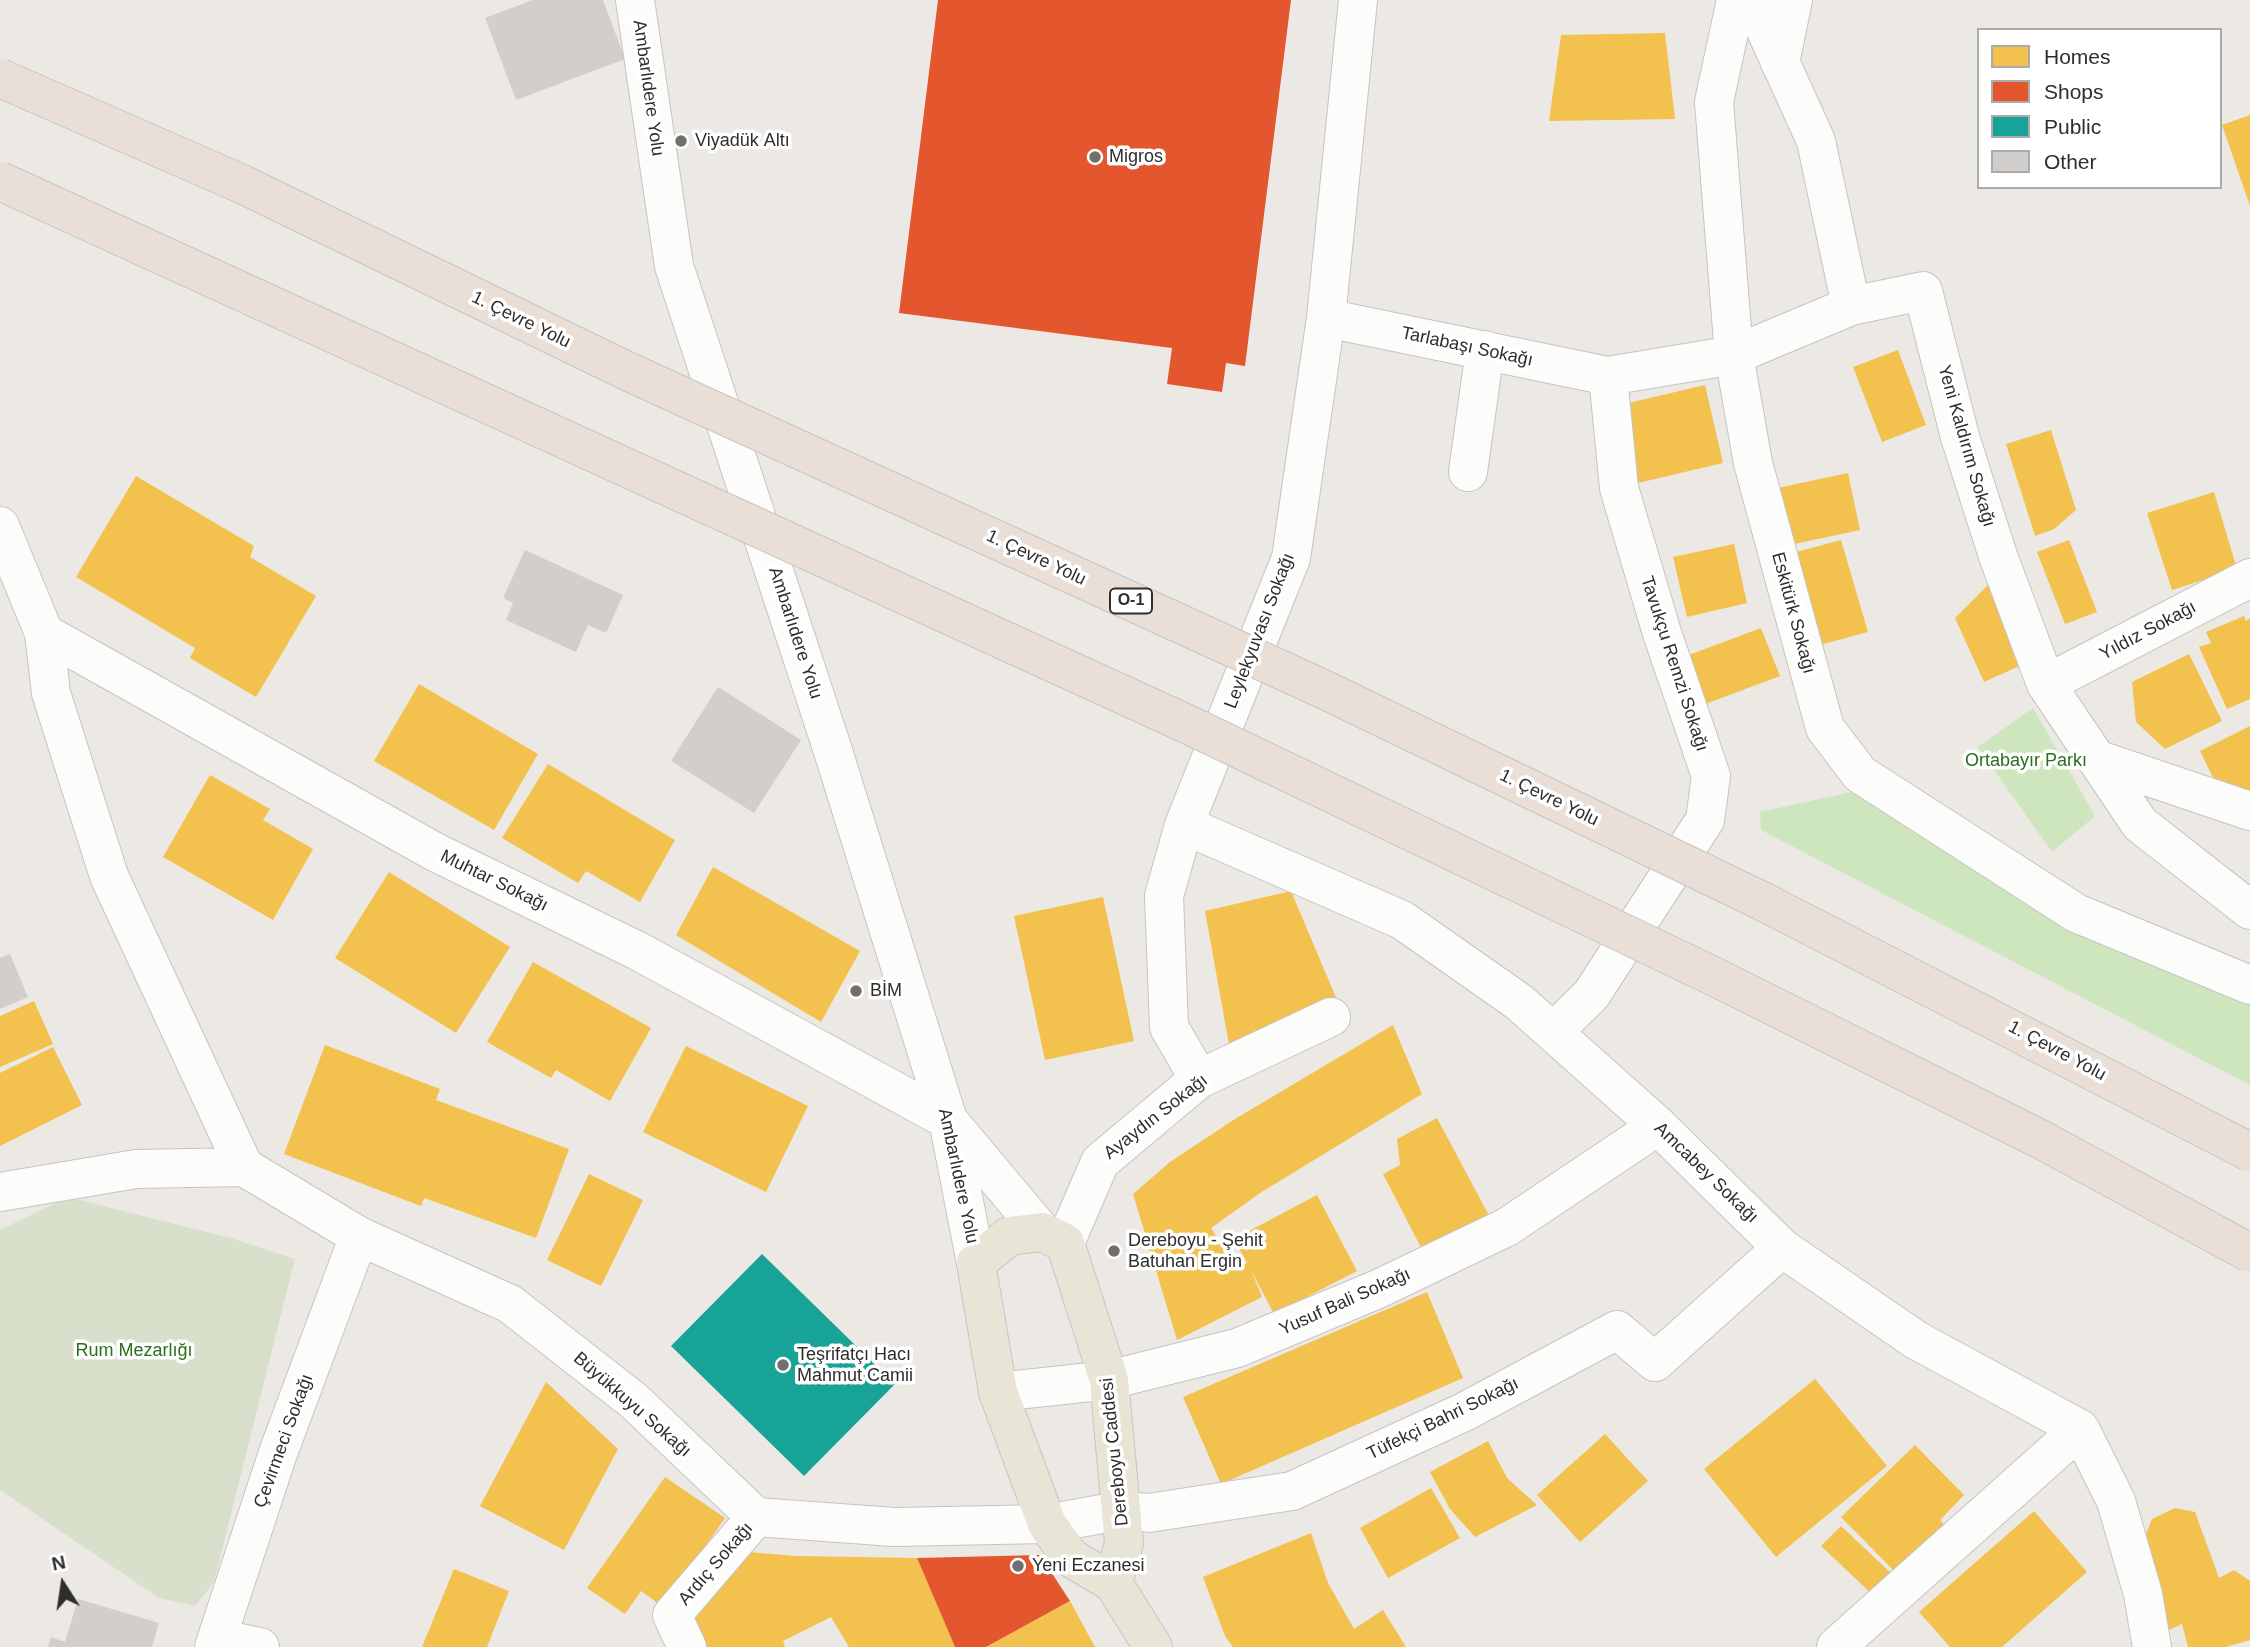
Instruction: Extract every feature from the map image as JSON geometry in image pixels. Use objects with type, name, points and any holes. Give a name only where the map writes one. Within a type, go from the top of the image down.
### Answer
[{"type":"highway","name":"1. Çevre Yolu","points":[[0,78],[244,184],[628,371],[1322,689],[1762,901],[2250,1152]]},
{"type":"highway","points":[[0,181],[1212,736],[1775,1007],[2042,1140],[2250,1252]]},
{"type":"main road","points":[[1053,1238],[1009,1236],[976,1263],[998,1392],[1047,1524],[1071,1558],[1113,1583],[1153,1647]]},
{"type":"main road","name":"Dereboyu Caddesi","points":[[1053,1238],[1109,1380],[1123,1510],[1124,1544],[1113,1583]]},
{"type":"street","name":"Ambarlıdere Yolu","points":[[635,0],[674,266],[830,741],[948,1120],[976,1263]]},
{"type":"street","name":"Leylekyuvası Sokağı","points":[[1199,1079],[1169,1027],[1164,896],[1184,825],[1291,558],[1326,317],[1358,0]]},
{"type":"street","name":"Eskitürk Sokağı","points":[[1735,0],[1714,102],[1734,355],[1753,463],[1825,728],[1860,774],[2076,913],[2250,985]]},
{"type":"street","points":[[1608,376],[1734,355],[1851,306],[1816,141],[1752,0]]},
{"type":"street","points":[[1780,62],[1793,0]]},
{"type":"street","name":"Yeni Kaldırım Sokağı","points":[[1851,306],[1923,290],[1960,436],[1993,542],[2046,684],[2140,824],[2250,910]]},
{"type":"street","name":"Tarlabaşı Sokağı","points":[[1326,317],[1608,376]]},
{"type":"street","points":[[1468,472],[1485,350]]},
{"type":"street","name":"Tavukçu Remzi Sokağı","points":[[1553,1032],[1591,995],[1705,820],[1711,776],[1662,633],[1619,488],[1608,376]]},
{"type":"street","points":[[0,526],[44,633],[51,693],[109,876],[244,1167],[136,1169],[0,1192]]},
{"type":"street","name":"Yıldız Sokağı","points":[[2046,684],[2250,578]]},
{"type":"street","name":"Muhtar Sokağı","points":[[44,633],[435,852],[638,951],[948,1120]]},
{"type":"street","points":[[2096,759],[2250,811]]},
{"type":"street","name":"Amcabey Sokağı","points":[[1184,825],[1402,920],[1519,1002],[1658,1126],[1782,1248],[1916,1340],[2080,1429]]},
{"type":"street","name":"Ayaydın Sokağı","points":[[1053,1238],[1100,1162],[1199,1079],[1331,1017]]},
{"type":"street","points":[[948,1120],[1053,1238]]},
{"type":"street","name":"Yusuf Bali Sokağı","points":[[998,1392],[1109,1380],[1237,1348],[1378,1289],[1507,1227],[1658,1126]]},
{"type":"street","name":"Büyükkuyu Sokağı","points":[[244,1167],[359,1236],[510,1304],[634,1401],[756,1517]]},
{"type":"street","name":"Çevirmeci Sokağı","points":[[216,1642],[278,1453],[359,1236]]},
{"type":"street","name":"Tüfekçi Bahri Sokağı","points":[[1047,1524],[1123,1510],[1149,1513],[1292,1491],[1464,1412],[1617,1330],[1655,1362],[1782,1248]]},
{"type":"street","points":[[1836,1647],[2080,1429],[2116,1500],[2143,1594],[2152,1647]]},
{"type":"street","points":[[756,1517],[894,1527],[1047,1524]]},
{"type":"street","name":"Ardıç Sokağı","points":[[687,1647],[672,1615],[756,1517]]},
{"type":"street","points":[[216,1642],[260,1647]]},
{"type":"green space","name":"Ortabayır Parkı","points":[[2033,708],[2095,816],[2052,852],[1978,747]]},
{"type":"green space","points":[[1860,790],[2250,995],[2250,1085],[1761,830],[1760,812]]},
{"type":"green space","name":"Rum Mezarlığı","points":[[68,1197],[234,1239],[295,1259],[214,1582],[195,1606],[159,1598],[0,1490],[0,1230]]},
{"type":"building: Homes","points":[[1665,33],[1675,119],[1549,121],[1561,35]]},
{"type":"building: Homes","points":[[2250,115],[2250,206],[2222,125]]},
{"type":"building: Homes","points":[[1898,350],[1926,425],[1882,442],[1853,367]]},
{"type":"building: Homes","points":[[1705,385],[1723,463],[1638,483],[1620,405]]},
{"type":"building: Homes","points":[[2051,430],[2076,510],[2054,529],[2035,536],[2006,444]]},
{"type":"building: Homes","points":[[1848,473],[1860,530],[1785,546],[1773,489]]},
{"type":"building: Homes","points":[[136,476],[254,546],[250,557],[316,596],[256,697],[190,658],[195,648],[76,577]]},
{"type":"building: Homes","points":[[2214,492],[2237,569],[2172,590],[2147,513]]},
{"type":"building: Homes","points":[[1841,540],[1868,632],[1816,646],[1789,554]]},
{"type":"building: Homes","points":[[2069,540],[2097,612],[2065,624],[2037,552]]},
{"type":"building: Homes","points":[[1734,544],[1747,603],[1687,617],[1673,557]]},
{"type":"building: Homes","points":[[1990,583],[2026,663],[1984,682],[1955,618]]},
{"type":"building: Homes","points":[[2244,616],[2246,621],[2250,618],[2250,699],[2227,709],[2199,647],[2211,643],[2206,632]]},
{"type":"building: Homes","points":[[1761,628],[1780,676],[1700,706],[1681,658]]},
{"type":"building: Homes","points":[[2189,654],[2222,721],[2165,749],[2136,722],[2132,682]]},
{"type":"building: Homes","points":[[419,684],[538,754],[494,830],[374,761]]},
{"type":"building: Homes","points":[[2250,726],[2250,800],[2220,792],[2200,751]]},
{"type":"building: Homes","points":[[548,764],[675,840],[640,902],[586,871],[578,883],[502,838]]},
{"type":"building: Homes","points":[[210,775],[270,809],[263,820],[313,849],[273,920],[163,857]]},
{"type":"building: Homes","points":[[713,867],[860,951],[821,1022],[676,935]]},
{"type":"building: Homes","points":[[389,872],[510,947],[456,1033],[335,958]]},
{"type":"building: Homes","points":[[1291,891],[1337,1000],[1230,1050],[1205,911]]},
{"type":"building: Homes","points":[[1103,897],[1134,1041],[1045,1060],[1014,916]]},
{"type":"building: Homes","points":[[533,962],[651,1028],[610,1101],[556,1070],[551,1078],[487,1042]]},
{"type":"building: Homes","points":[[34,1001],[53,1044],[0,1067],[0,1016]]},
{"type":"building: Homes","points":[[1393,1025],[1422,1094],[1260,1193],[1211,1228],[1236,1269],[1247,1263],[1234,1239],[1317,1195],[1357,1271],[1274,1314],[1251,1270],[1262,1297],[1177,1340],[1133,1194],[1170,1162],[1235,1119]]},
{"type":"building: Homes","points":[[325,1045],[440,1089],[436,1100],[569,1149],[536,1238],[424,1198],[421,1206],[284,1154]]},
{"type":"building: Homes","points":[[686,1046],[808,1106],[766,1192],[643,1132]]},
{"type":"building: Homes","points":[[53,1047],[82,1105],[0,1146],[0,1073]]},
{"type":"building: Homes","points":[[1437,1118],[1493,1223],[1426,1257],[1383,1174],[1400,1165],[1397,1139]]},
{"type":"building: Homes","points":[[589,1174],[643,1200],[601,1286],[547,1260]]},
{"type":"building: Homes","points":[[1427,1292],[1463,1378],[1221,1484],[1183,1397]]},
{"type":"building: Homes","points":[[1815,1379],[1887,1466],[1776,1557],[1704,1469]]},
{"type":"building: Homes","points":[[546,1382],[618,1449],[564,1550],[480,1506]]},
{"type":"building: Homes","points":[[1605,1434],[1648,1481],[1580,1542],[1537,1495]]},
{"type":"building: Homes","points":[[1488,1441],[1507,1478],[1537,1505],[1475,1537],[1450,1509],[1430,1472]]},
{"type":"building: Homes","points":[[1915,1445],[1964,1495],[1940,1520],[1952,1533],[1895,1572],[1841,1517]]},
{"type":"building: Homes","points":[[665,1477],[725,1518],[663,1607],[641,1591],[625,1614],[587,1588]]},
{"type":"building: Homes","points":[[1431,1488],[1460,1538],[1388,1578],[1360,1528]]},
{"type":"building: Homes","points":[[2175,1508],[2195,1512],[2219,1578],[2234,1570],[2250,1581],[2250,1640],[2226,1647],[2188,1647],[2182,1624],[2169,1630],[2141,1546],[2152,1519]]},
{"type":"building: Homes","points":[[2034,1511],[2087,1572],[2002,1647],[1950,1647],[1919,1612]]},
{"type":"building: Homes","points":[[1841,1526],[1894,1576],[1875,1597],[1821,1546]]},
{"type":"building: Homes","points":[[1311,1533],[1328,1583],[1354,1629],[1383,1610],[1406,1647],[1233,1647],[1225,1636],[1203,1577]]},
{"type":"building: Homes","points":[[748,1552],[796,1556],[917,1558],[955,1647],[849,1647],[831,1617],[783,1641],[785,1647],[702,1647],[684,1615]]},
{"type":"building: Homes","points":[[454,1569],[509,1591],[487,1647],[422,1647]]},
{"type":"building: Homes","points":[[1070,1601],[1095,1647],[986,1647]]},
{"type":"building: Shops","name":"Migros","points":[[938,0],[1291,0],[1245,366],[1226,363],[1222,392],[1167,384],[1172,348],[899,313]]},
{"type":"building: Shops","points":[[1040,1555],[1070,1601],[986,1647],[955,1647],[917,1558]]},
{"type":"building: Public","name":"Teşrifatçı Hacı Mahmut Camii","points":[[762,1254],[895,1384],[804,1476],[671,1346]]},
{"type":"building: Other","points":[[533,0],[603,0],[625,59],[516,100],[485,18]]},
{"type":"building: Other","points":[[525,550],[623,595],[606,633],[588,625],[576,652],[506,620],[513,603],[503,598]]},
{"type":"building: Other","points":[[718,687],[801,740],[754,813],[671,761]]},
{"type":"building: Other","points":[[10,954],[28,997],[0,1009],[0,958]]},
{"type":"building: Other","points":[[78,1599],[159,1623],[152,1647],[48,1647],[51,1637],[65,1642]]},
{"type":"place","name":"Viyadük Altı","points":[[681,141]]},
{"type":"place","name":"Migros","points":[[1095,157]]},
{"type":"place","name":"BİM","points":[[856,991]]},
{"type":"place","name":"Dereboyu - Şehit Batuhan Ergin","points":[[1114,1251]]},
{"type":"place","name":"Teşrifatçı Hacı Mahmut Camii","points":[[783,1365]]},
{"type":"place","name":"Yeni Eczanesi","points":[[1018,1566]]}]
